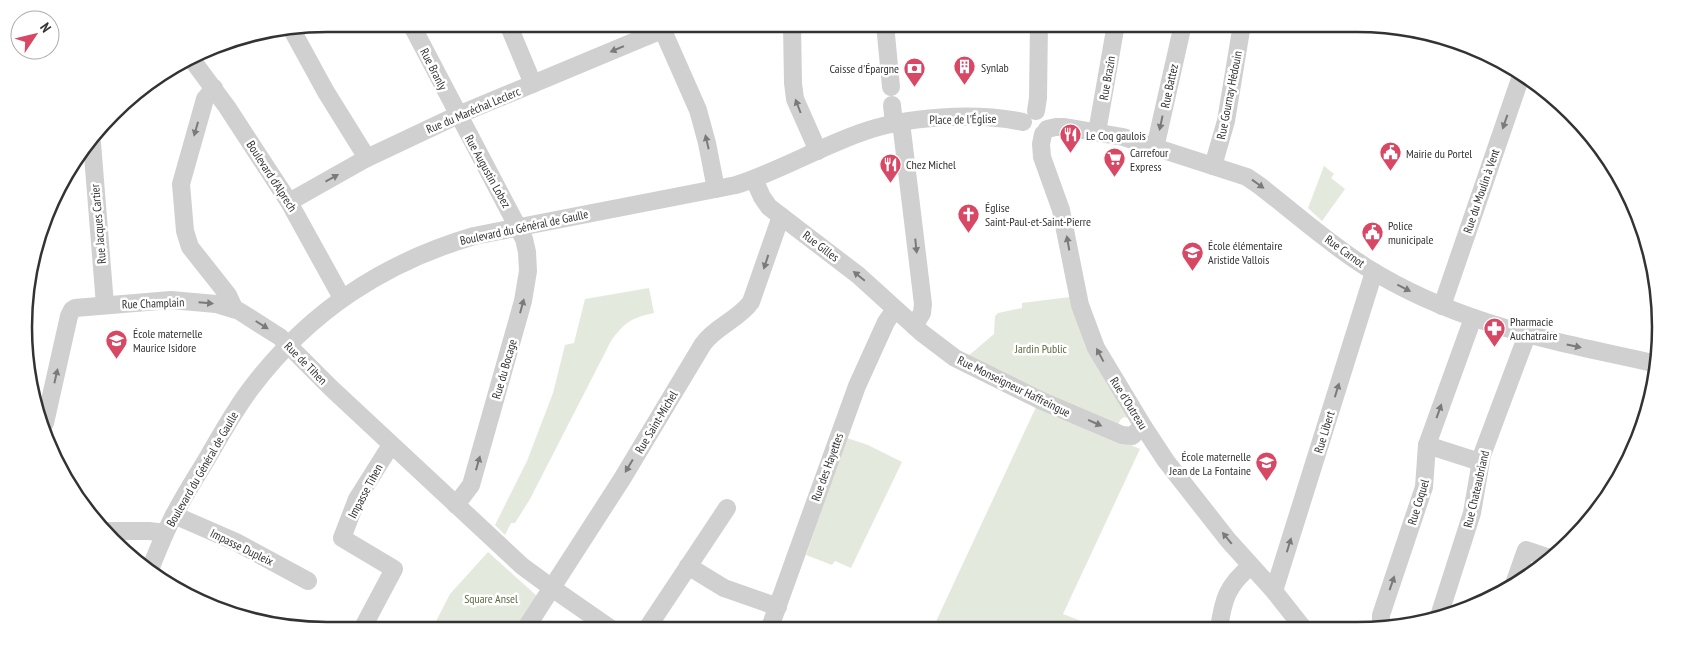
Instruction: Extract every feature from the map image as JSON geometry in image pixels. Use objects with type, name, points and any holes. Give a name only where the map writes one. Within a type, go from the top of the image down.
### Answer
[{"type":"street","name":"Rue Branly","points":[[415,32],[458,115]]},
{"type":"street","points":[[511,32],[533,84]]},
{"type":"street","name":"Rue du Maréchal Leclerc","points":[[290,202],[368,158],[458,115],[650,32]]},
{"type":"street","points":[[666,32],[698,110],[716,189]]},
{"type":"street","points":[[792,32],[795,99],[818,151]]},
{"type":"street","points":[[886,32],[891,87]]},
{"type":"street","points":[[1039,32],[1038,98],[1025,129],[1030,134],[1037,136],[1045,132]]},
{"type":"street","name":"Rue Brazin","points":[[1097,132],[1115,32]]},
{"type":"street","name":"Rue Battez","points":[[1156,148],[1181,32]]},
{"type":"street","name":"Rue Gournay Hédouin","points":[[1214,166],[1227,116],[1241,32]]},
{"type":"street","points":[[294,34],[330,98],[368,158]]},
{"type":"street","name":"Boulevard d'Alprech","points":[[195,64],[214,88],[290,202],[342,298]]},
{"type":"street","name":"Rue du Moulin à Vent","points":[[1442,306],[1519,81]]},
{"type":"street","name":"Rue de Tihen","points":[[214,88],[205,99],[182,180],[181,197],[187,241],[228,295],[234,308],[276,334],[391,445],[518,562],[602,622]]},
{"type":"street","points":[[892,105],[898,123],[911,197],[923,304],[922,313],[914,326]]},
{"type":"street","name":"Rue Augustin Lobez","points":[[458,115],[518,227]]},
{"type":"street","name":"Place de l'Église","points":[[898,123],[957,117],[1030,116]]},
{"type":"street","name":"Boulevard du Général de Gaulle","points":[[152,565],[174,516],[239,405],[265,370],[309,324],[342,298],[373,278],[428,251],[474,236],[716,189],[754,178],[862,132],[898,123]]},
{"type":"street","name":"Rue Carnot","points":[[1045,132],[1056,127],[1065,127],[1123,137],[1241,175],[1256,182],[1334,244],[1374,272],[1442,306],[1527,335],[1649,362]]},
{"type":"street","name":"Rue d'Outreau","points":[[1045,132],[1041,144],[1042,152],[1061,210],[1077,291],[1085,321],[1104,362],[1143,426],[1185,486],[1298,622]]},
{"type":"street","name":"Rue Jacques Cartier","points":[[92,149],[105,305]]},
{"type":"street","name":"Rue Gilles","points":[[754,178],[764,201],[858,275],[895,309]]},
{"type":"street","name":"Rue Saint-Michel","points":[[530,622],[622,479],[702,344],[713,332],[743,312],[752,302],[781,216]]},
{"type":"street","name":"Rue du Bocage","points":[[456,506],[471,486],[525,294],[528,278],[527,252],[518,227]]},
{"type":"street","name":"Rue Libert","points":[[1274,591],[1374,272]]},
{"type":"street","name":"Rue Champlain","points":[[46,416],[69,316],[72,310],[78,307],[171,300],[210,303],[234,308]]},
{"type":"street","name":"Rue Monseigneur Haffreingue","points":[[895,309],[936,345],[962,362],[1048,404],[1126,437],[1132,436],[1143,426]]},
{"type":"street","name":"Rue des Hayettes","points":[[773,622],[857,386],[886,322],[895,309]]},
{"type":"street","name":"Rue Coquel","points":[[1381,621],[1381,615],[1424,486],[1427,445],[1473,318]]},
{"type":"street","name":"Rue Chateaubriand","points":[[1442,609],[1472,513],[1480,462],[1527,335]]},
{"type":"street","name":"Impasse Tihen","points":[[366,622],[394,569],[342,538],[357,499],[391,445]]},
{"type":"street","points":[[1427,445],[1480,462]]},
{"type":"street","points":[[651,622],[728,508]]},
{"type":"street","name":"Impasse Dupleix","points":[[174,516],[236,542],[308,581]]},
{"type":"street","points":[[115,532],[165,533]]},
{"type":"street","points":[[1517,575],[1526,550],[1543,556]]},
{"type":"street","points":[[688,566],[724,588],[778,607]]},
{"type":"street","points":[[1220,622],[1228,590],[1251,566]]},
{"type":"green space","points":[[1324,166],[1334,174],[1331,178],[1345,189],[1322,221],[1308,208]]},
{"type":"green space","points":[[649,288],[654,313],[629,322],[620,329],[611,341],[530,499],[515,523],[511,523],[505,535],[495,525],[527,461],[553,393],[565,345],[574,343],[585,299]]},
{"type":"green space","name":"Jardin Public","points":[[1070,297],[1128,418],[1124,417],[1120,420],[1118,426],[1120,429],[967,357],[994,334],[995,316],[998,313],[1022,308],[1022,303]]},
{"type":"green space","points":[[1037,405],[1140,449],[1063,614],[1084,622],[936,622]]},
{"type":"green space","points":[[847,438],[868,445],[902,462],[851,568],[835,561],[832,565],[806,555]]},
{"type":"green space","name":"Square Ansel","points":[[488,552],[537,596],[521,622],[436,622],[450,594]]},
{"type":"place","name":"Synlab","points":[[965,86]]},
{"type":"place","name":"Caisse d'Épargne","points":[[915,87]]},
{"type":"place","name":"Le Coq gaulois","points":[[1070,154]]},
{"type":"place","name":"Mairie du Portel","points":[[1390,172]]},
{"type":"place","name":"Carrefour Express","points":[[1114,178]]},
{"type":"place","name":"Chez Michel","points":[[890,183]]},
{"type":"place","name":"Église Saint-Paul-et-Saint-Pierre","points":[[969,233]]},
{"type":"place","name":"Police municipale","points":[[1372,251]]},
{"type":"place","name":"École élémentaire Aristide Vallois","points":[[1192,271]]},
{"type":"place","name":"Pharmacie Auchatraire","points":[[1494,347]]},
{"type":"place","name":"École maternelle Maurice Isidore","points":[[117,359]]},
{"type":"place","name":"École maternelle Jean de La Fontaine","points":[[1267,482]]}]
